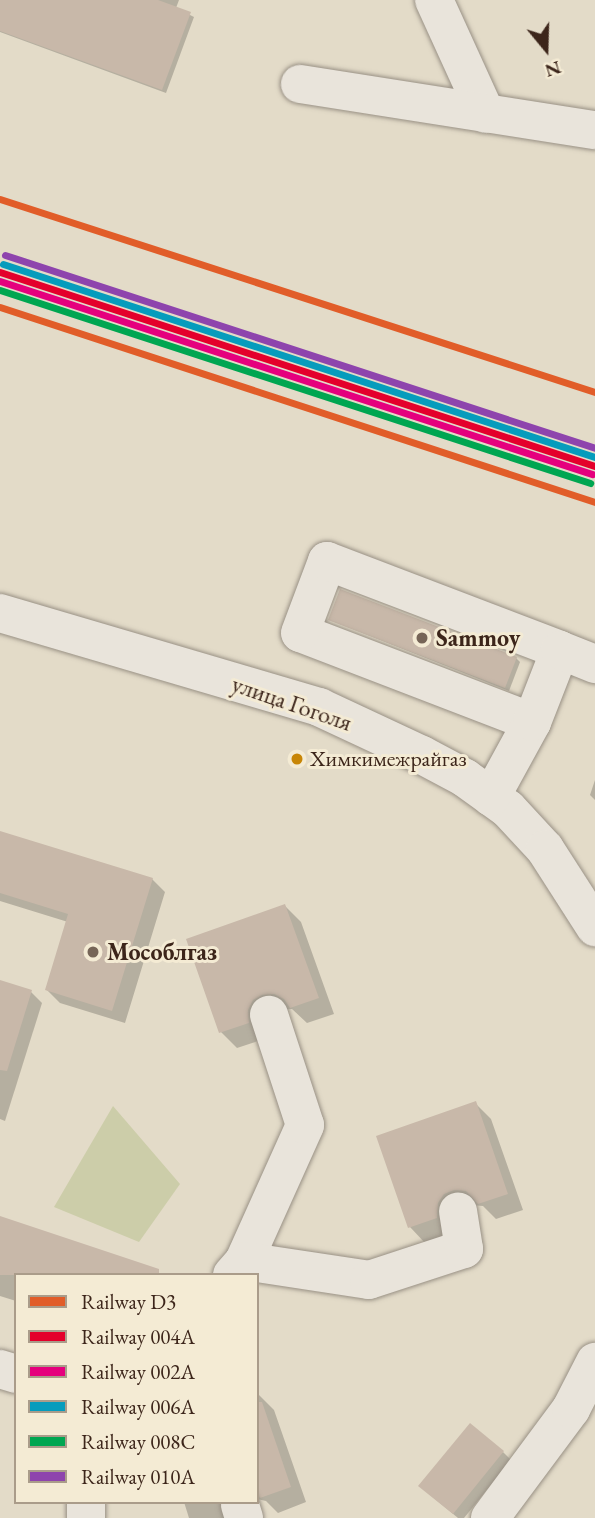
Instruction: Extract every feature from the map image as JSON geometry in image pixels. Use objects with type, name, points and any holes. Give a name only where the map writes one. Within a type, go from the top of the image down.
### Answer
[{"type":"street","points":[[434,0],[486,114]]},
{"type":"street","points":[[300,84],[595,130]]},
{"type":"street","points":[[532,722],[300,634],[327,561],[595,664]]},
{"type":"street","name":"улица Гоголя","points":[[0,613],[319,708],[422,755],[465,778],[508,809],[545,849],[595,927]]},
{"type":"street","points":[[491,796],[532,722],[560,650]]},
{"type":"street","points":[[269,1016],[305,1125],[238,1268],[369,1280],[464,1249],[458,1211]]},
{"type":"street","points":[[490,1518],[571,1409],[595,1362]]},
{"type":"green space","points":[[113,1106],[180,1184],[139,1242],[54,1207]]},
{"type":"building","points":[[0,0],[158,0],[191,12],[162,90],[0,31]]},
{"type":"building","name":"Sammoy","points":[[340,589],[517,657],[505,688],[328,620]]},
{"type":"building","name":"Мособлгаз","points":[[0,831],[153,878],[112,1011],[45,990],[68,914],[0,893]]},
{"type":"building","points":[[285,904],[319,998],[290,1008],[284,999],[274,994],[262,995],[253,1000],[248,1010],[249,1023],[219,1033],[186,939]]},
{"type":"building","points":[[0,980],[32,990],[7,1071],[0,1070]]},
{"type":"building","points":[[476,1101],[508,1194],[478,1204],[466,1191],[454,1190],[444,1194],[438,1203],[437,1218],[408,1228],[376,1136]]},
{"type":"building","points":[[0,1216],[159,1269],[159,1273],[0,1275]]},
{"type":"building","points":[[259,1402],[262,1402],[291,1487],[260,1498]]},
{"type":"building","points":[[470,1423],[504,1451],[453,1514],[418,1486]]},
{"type":"rail line","name":"D3","points":[[0,199],[595,392]]},
{"type":"rail line","name":"010А","points":[[5,255],[595,448]]},
{"type":"rail line","name":"006А","points":[[3,264],[595,457]]},
{"type":"rail line","name":"004А","points":[[0,272],[595,466]]},
{"type":"rail line","name":"002А","points":[[0,281],[592,474]]},
{"type":"rail line","name":"008С","points":[[0,290],[590,483]]},
{"type":"rail line","name":"D3","points":[[0,307],[595,502]]},
{"type":"place","name":"Sammoy","points":[[422,638]]},
{"type":"place","name":"Химкимежрайгаз","points":[[297,759]]},
{"type":"place","name":"Мособлгаз","points":[[93,952]]}]
